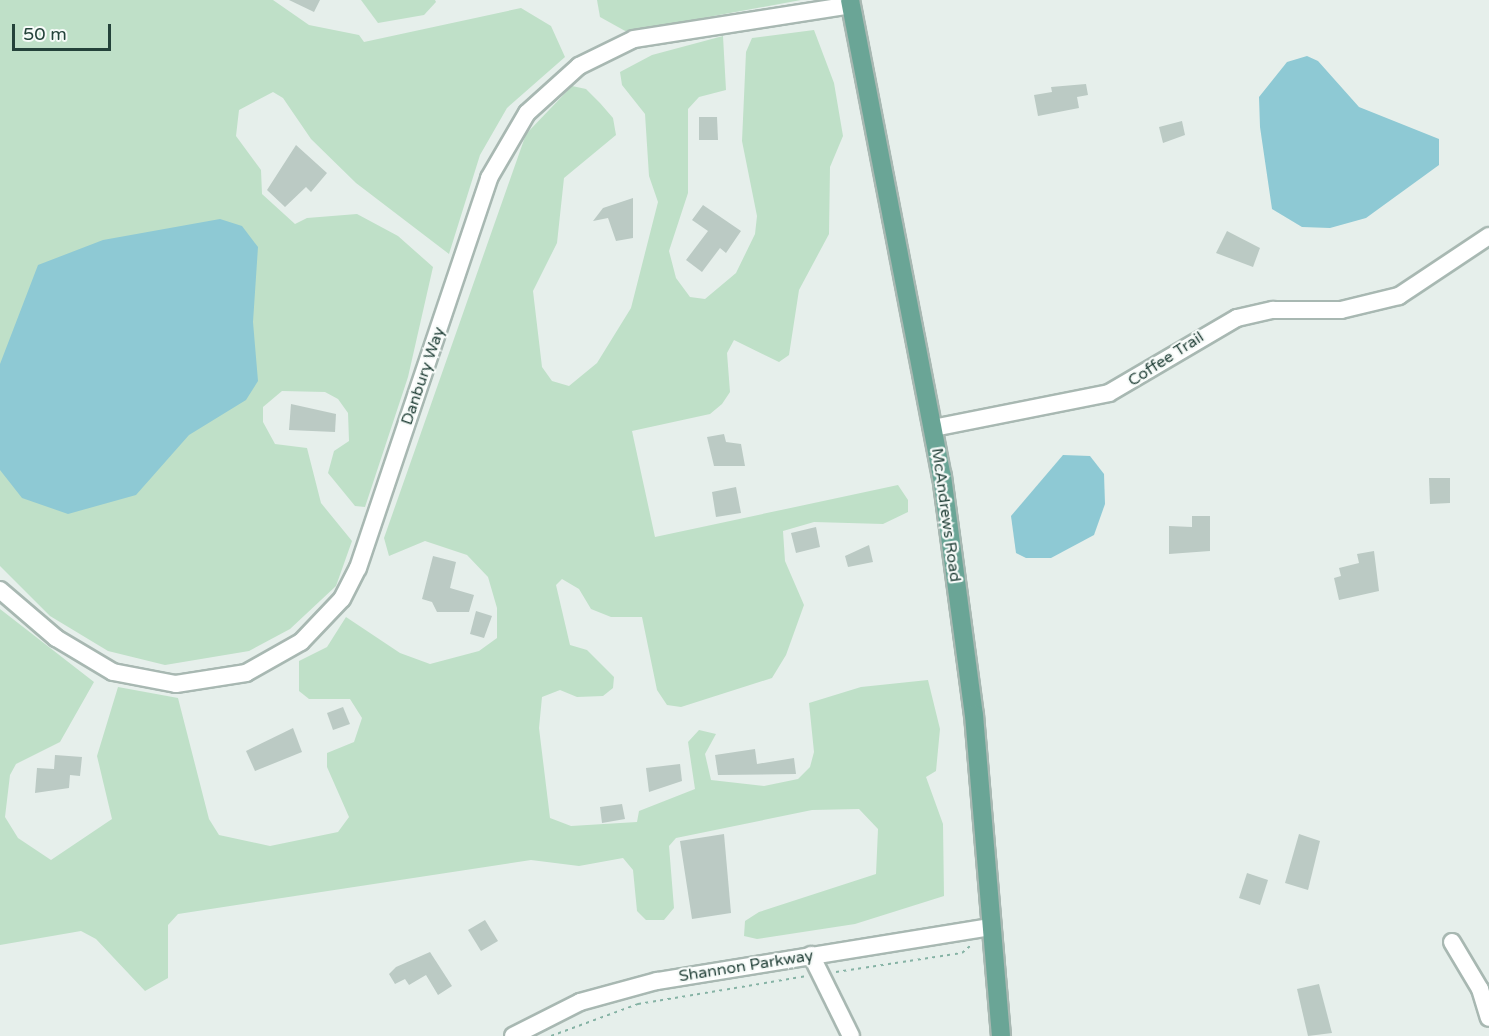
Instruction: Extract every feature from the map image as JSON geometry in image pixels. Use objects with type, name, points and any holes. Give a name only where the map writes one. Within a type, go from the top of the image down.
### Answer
[{"type":"main road","name":"McAndrews Road","points":[[851,3],[933,428],[974,715],[989,927],[1001,1036]]},
{"type":"street","name":"Danbury Way","points":[[0,590],[56,638],[113,672],[176,684],[246,673],[301,642],[342,599],[358,568],[489,178],[527,113],[579,66],[634,39],[851,3]]},
{"type":"street","name":"Coffee Trail","points":[[933,428],[1109,393],[1237,318],[1273,310],[1341,310],[1389,299],[1425,281],[1489,236]]},
{"type":"street","name":"Shannon Parkway","points":[[513,1036],[580,1002],[657,981],[989,927]]},
{"type":"street","points":[[1452,942],[1489,1018]]},
{"type":"street","points":[[811,956],[851,1036]]},
{"type":"path","points":[[551,1036],[638,1004],[962,953],[989,927]]},
{"type":"green space","points":[[0,0],[273,0],[309,25],[359,35],[364,42],[521,8],[551,26],[565,57],[507,108],[480,155],[449,254],[356,183],[311,139],[283,98],[273,92],[239,110],[236,136],[261,170],[262,194],[295,224],[307,218],[357,214],[398,236],[433,267],[408,377],[365,507],[355,506],[328,473],[334,451],[349,441],[348,413],[338,399],[325,392],[282,391],[263,407],[263,422],[275,444],[307,448],[321,503],[352,541],[336,586],[290,629],[249,651],[165,665],[108,651],[50,616],[0,566]]},
{"type":"green space","points":[[361,0],[435,0],[436,2],[424,15],[378,23]]},
{"type":"green space","points":[[597,0],[801,0],[627,32],[600,17]]},
{"type":"green space","points":[[814,30],[834,83],[843,136],[830,167],[829,234],[799,290],[789,355],[779,362],[734,340],[727,353],[730,392],[722,404],[710,414],[632,431],[655,537],[898,485],[908,500],[908,512],[883,524],[814,522],[783,531],[785,561],[804,605],[786,655],[772,678],[681,707],[667,705],[657,690],[642,617],[611,617],[591,609],[579,589],[562,579],[556,585],[570,645],[587,650],[614,677],[613,688],[603,696],[577,697],[560,690],[542,697],[539,728],[550,818],[571,826],[637,822],[639,811],[695,789],[688,742],[699,730],[716,734],[705,754],[711,780],[764,786],[798,779],[810,767],[814,752],[809,703],[861,687],[928,680],[940,729],[936,771],[926,777],[943,824],[944,896],[855,924],[757,939],[744,936],[745,921],[759,912],[876,874],[878,829],[859,809],[812,810],[676,838],[669,846],[674,908],[664,920],[646,920],[637,911],[633,870],[623,858],[579,866],[531,860],[178,914],[168,925],[168,978],[145,991],[96,939],[81,931],[0,945],[0,609],[94,682],[60,742],[16,764],[10,775],[5,817],[18,838],[51,860],[112,819],[97,756],[118,687],[178,698],[209,819],[219,835],[270,846],[338,832],[349,817],[327,767],[327,753],[354,742],[362,718],[350,699],[309,699],[299,691],[299,661],[327,647],[346,617],[400,653],[430,664],[479,651],[497,638],[497,608],[488,577],[467,555],[425,541],[389,556],[384,538],[526,134],[572,86],[586,89],[600,103],[613,118],[616,135],[564,178],[557,243],[533,291],[542,367],[552,381],[569,386],[597,363],[631,308],[658,202],[649,176],[645,114],[622,85],[620,72],[652,55],[723,36],[726,90],[699,97],[688,109],[688,193],[669,251],[676,278],[690,297],[705,299],[736,273],[755,234],[757,216],[742,141],[746,52],[752,38]]},
{"type":"water","points":[[1307,56],[1318,61],[1359,107],[1439,139],[1439,165],[1366,218],[1330,228],[1302,227],[1272,209],[1260,127],[1259,97],[1287,62]]},
{"type":"water","points":[[220,219],[242,226],[258,247],[253,322],[258,381],[246,400],[189,435],[136,495],[68,514],[22,498],[0,470],[0,364],[38,265],[103,240]]},
{"type":"water","points":[[1063,455],[1090,456],[1104,474],[1105,504],[1094,535],[1051,558],[1026,558],[1016,553],[1011,516]]},
{"type":"building","points":[[289,0],[320,0],[314,12]]},
{"type":"building","points":[[1086,84],[1088,95],[1077,97],[1079,108],[1038,116],[1034,95],[1052,92],[1051,87]]},
{"type":"building","points":[[699,117],[717,117],[718,140],[699,140]]},
{"type":"building","points":[[1182,121],[1185,135],[1163,143],[1159,127]]},
{"type":"building","points":[[296,145],[327,173],[311,192],[306,187],[285,207],[267,190]]},
{"type":"building","points":[[633,198],[633,238],[616,241],[608,218],[593,221],[603,208]]},
{"type":"building","points":[[703,205],[741,231],[726,253],[720,248],[702,272],[686,260],[708,231],[692,220]]},
{"type":"building","points":[[1227,231],[1260,248],[1253,267],[1216,253]]},
{"type":"building","points":[[291,404],[336,414],[335,432],[289,430]]},
{"type":"building","points":[[724,434],[726,442],[741,444],[745,466],[714,466],[707,437]]},
{"type":"building","points":[[1429,478],[1450,478],[1450,503],[1430,504]]},
{"type":"building","points":[[736,487],[741,513],[716,517],[712,492]]},
{"type":"building","points":[[1192,516],[1210,516],[1210,551],[1169,554],[1169,526],[1192,527]]},
{"type":"building","points":[[816,527],[820,547],[796,553],[791,533]]},
{"type":"building","points":[[869,545],[873,562],[848,567],[845,556]]},
{"type":"building","points":[[1374,551],[1379,591],[1339,600],[1334,578],[1341,576],[1339,568],[1359,563],[1357,554]]},
{"type":"building","points":[[433,556],[456,562],[450,588],[474,595],[469,612],[437,612],[432,602],[422,599]]},
{"type":"building","points":[[476,611],[492,616],[484,638],[470,634]]},
{"type":"building","points":[[343,707],[350,724],[333,730],[327,713]]},
{"type":"building","points":[[293,728],[302,752],[255,771],[246,751]]},
{"type":"building","points":[[755,749],[757,764],[794,758],[796,774],[718,775],[715,755]]},
{"type":"building","points":[[55,755],[82,757],[80,776],[70,775],[69,788],[35,793],[37,768],[54,769]]},
{"type":"building","points":[[680,764],[682,781],[649,792],[646,768]]},
{"type":"building","points":[[622,804],[625,819],[602,823],[600,807]]},
{"type":"building","points":[[724,834],[731,913],[692,919],[680,841]]},
{"type":"building","points":[[1299,834],[1320,841],[1308,890],[1285,883]]},
{"type":"building","points":[[1247,873],[1268,880],[1260,905],[1239,898]]},
{"type":"building","points":[[485,920],[498,941],[481,951],[468,930]]},
{"type":"building","points":[[430,952],[452,986],[438,995],[426,975],[409,985],[405,979],[395,984],[389,974],[396,967]]},
{"type":"building","points":[[1319,984],[1332,1033],[1308,1036],[1297,989]]}]
